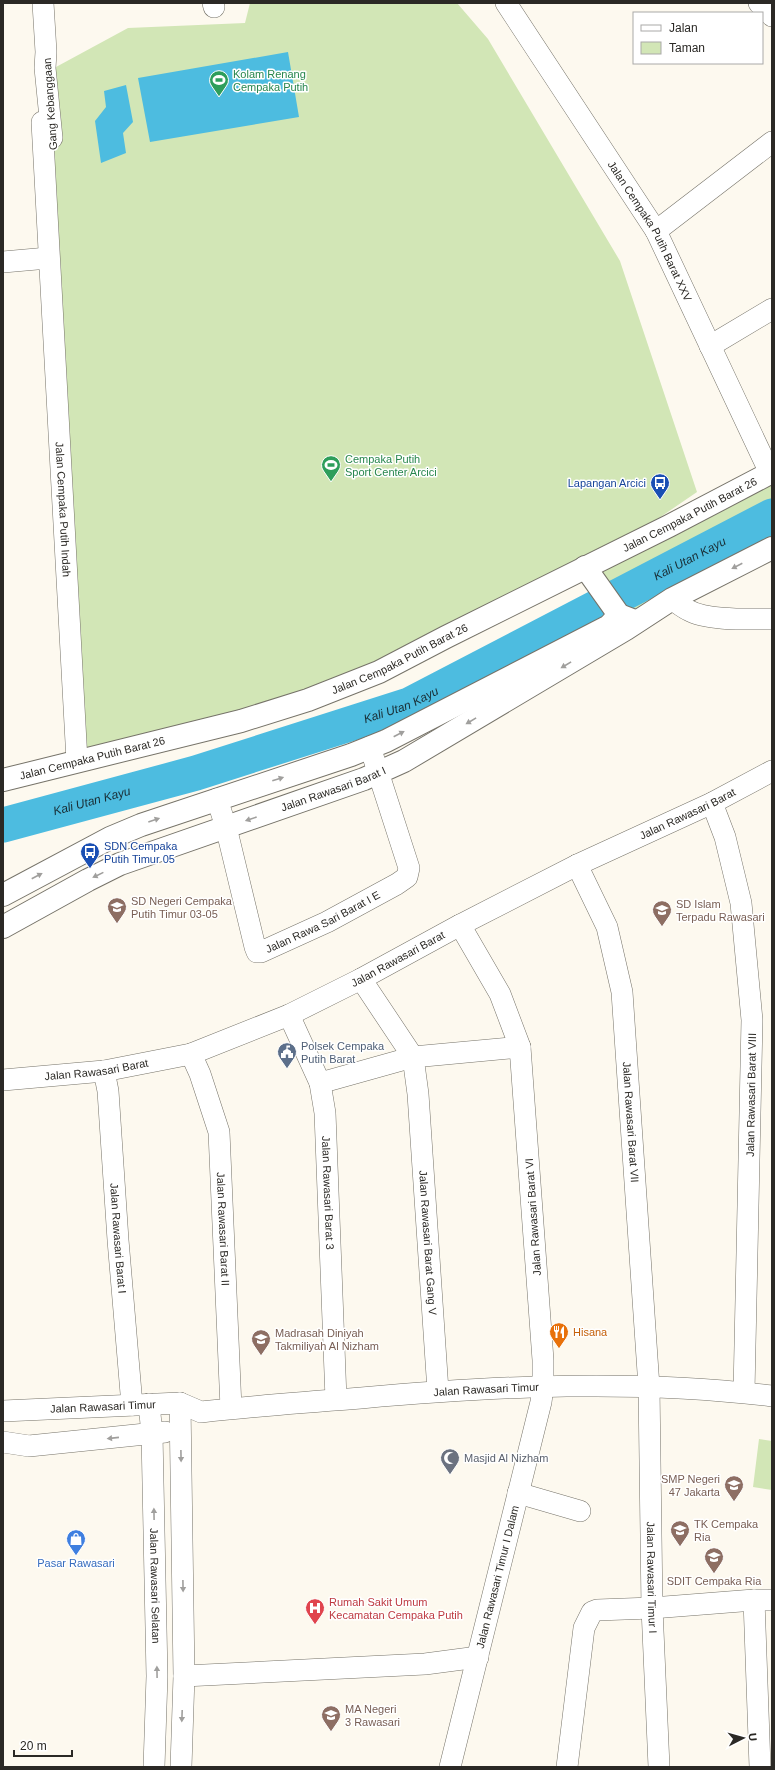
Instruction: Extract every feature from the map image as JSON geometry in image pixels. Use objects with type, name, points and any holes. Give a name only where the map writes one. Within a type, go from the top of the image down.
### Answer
[{"type":"street","name":"Gang Kebanggaan","points":[[43,3],[46,52],[45,68],[55,168],[52,197],[46,202]]},
{"type":"street","name":"Jalan Cempaka Putih Barat XXV","points":[[506,3],[656,231],[771,473]]},
{"type":"street","name":"Jalan Cempaka Putih Indah","points":[[42,122],[48,258],[77,761]]},
{"type":"street","points":[[656,231],[772,142]]},
{"type":"street","points":[[3,262],[48,258]]},
{"type":"street","points":[[710,346],[772,309]]},
{"type":"street","name":"Jalan Cempaka Putih Barat 26","points":[[3,780],[241,721],[308,700],[379,672],[446,637],[588,572],[771,473]]},
{"type":"street","name":"Jalan Rawasari Barat I","points":[[3,895],[110,838],[142,825],[370,747],[501,693],[647,616],[672,599],[772,548]]},
{"type":"street","points":[[588,572],[616,611],[634,620],[647,616]]},
{"type":"street","points":[[672,599],[688,611],[710,617],[772,619]]},
{"type":"street","name":"Jalan Rawasari Barat I","points":[[3,927],[120,864],[378,773],[404,761],[501,693],[609,626],[616,611]]},
{"type":"street","name":"Jalan Rawa Sari Barat I E","points":[[217,799],[226,827],[255,947],[257,952],[262,952],[327,922],[407,877],[409,868],[370,747]]},
{"type":"street","name":"Jalan Rawasari Barat","points":[[3,1080],[104,1071],[191,1054],[289,1015],[361,979],[460,925],[577,865],[712,803],[772,771]]},
{"type":"street","name":"Jalan Rawasari Barat VIII","points":[[712,803],[725,837],[741,903],[752,1020],[744,1392]]},
{"type":"street","name":"Jalan Rawasari Barat VII","points":[[577,865],[607,927],[622,992],[648,1387]]},
{"type":"street","name":"Jalan Rawasari Barat VI","points":[[460,925],[500,994],[520,1047],[543,1360],[543,1387]]},
{"type":"street","points":[[361,979],[413,1057]]},
{"type":"street","name":"Jalan Rawasari Barat 3","points":[[289,1015],[320,1083],[325,1113],[336,1399]]},
{"type":"street","points":[[320,1083],[413,1057],[520,1047]]},
{"type":"street","name":"Jalan Rawasari Barat II","points":[[191,1054],[200,1074],[219,1132],[231,1408]]},
{"type":"street","name":"Jalan Rawasari Barat Gang V","points":[[413,1057],[418,1094],[438,1391]]},
{"type":"street","name":"Jalan Rawasari Barat I","points":[[104,1071],[108,1092],[118,1240],[141,1405]]},
{"type":"street","name":"Jalan Rawasari Timur","points":[[3,1411],[180,1403],[201,1412],[231,1408],[438,1391],[543,1387],[648,1387],[744,1392],[772,1396]]},
{"type":"street","name":"Jalan Rawasari Timur I Dalam","points":[[450,1767],[541,1402],[543,1387]]},
{"type":"street","name":"Jalan Rawasari Timur I","points":[[648,1387],[652,1608],[659,1767]]},
{"type":"street","points":[[180,1403],[184,1676],[181,1767]]},
{"type":"street","name":"Jalan Rawasari Selatan","points":[[141,1405],[152,1434],[157,1676],[154,1767]]},
{"type":"street","points":[[3,1442],[29,1446],[152,1434],[181,1429],[201,1412]]},
{"type":"street","points":[[3,1457],[29,1446]]},
{"type":"street","points":[[518,1493],[580,1511]]},
{"type":"street","points":[[567,1767],[584,1628],[592,1612],[597,1610],[652,1608],[763,1600],[760,1767]]},
{"type":"street","points":[[184,1676],[425,1664],[478,1658]]},
{"type":"green space","points":[[250,3],[457,3],[488,39],[620,261],[697,492],[659,518],[581,566],[306,694],[80,752],[50,197],[56,67],[128,28],[245,23]]},
{"type":"green space","points":[[772,472],[772,544],[629,619],[587,568]]},
{"type":"green space","points":[[759,1439],[772,1441],[772,1490],[753,1487]]},
{"type":"water","name":"Kolam Renang Cempaka Putih","points":[[288,52],[299,117],[150,142],[138,78]]},
{"type":"water","points":[[126,85],[133,122],[123,133],[126,153],[101,163],[95,121],[106,107],[104,91]]},
{"type":"waterway","name":"Kali Utan Kayu","points":[[3,825],[196,773],[409,705],[772,516]]},
{"type":"place","name":"Kolam Renang Cempaka Putih","points":[[219,97]]},
{"type":"place","name":"Cempaka Putih Sport Center Arcici","points":[[331,482]]},
{"type":"place","name":"Lapangan Arcici","points":[[660,500]]},
{"type":"place","name":"SDN Cempaka Putih Timur 05","points":[[90,869]]},
{"type":"place","name":"SD Negeri Cempaka Putih Timur 03-05","points":[[117,924]]},
{"type":"place","name":"SD Islam Terpadu Rawasari","points":[[662,927]]},
{"type":"place","name":"Polsek Cempaka Putih Barat","points":[[287,1069]]},
{"type":"place","name":"Hisana","points":[[559,1349]]},
{"type":"place","name":"Madrasah Diniyah Takmiliyah Al Nizham","points":[[261,1356]]},
{"type":"place","name":"Masjid Al Nizham","points":[[450,1475]]},
{"type":"place","name":"SMP Negeri 47 Jakarta","points":[[734,1502]]},
{"type":"place","name":"TK Cempaka Ria","points":[[680,1547]]},
{"type":"place","name":"Pasar Rawasari","points":[[76,1556]]},
{"type":"place","name":"SDIT Cempaka Ria","points":[[714,1574]]},
{"type":"place","name":"Rumah Sakit Umum Kecamatan Cempaka Putih","points":[[315,1625]]},
{"type":"place","name":"MA Negeri 3 Rawasari","points":[[331,1732]]}]
